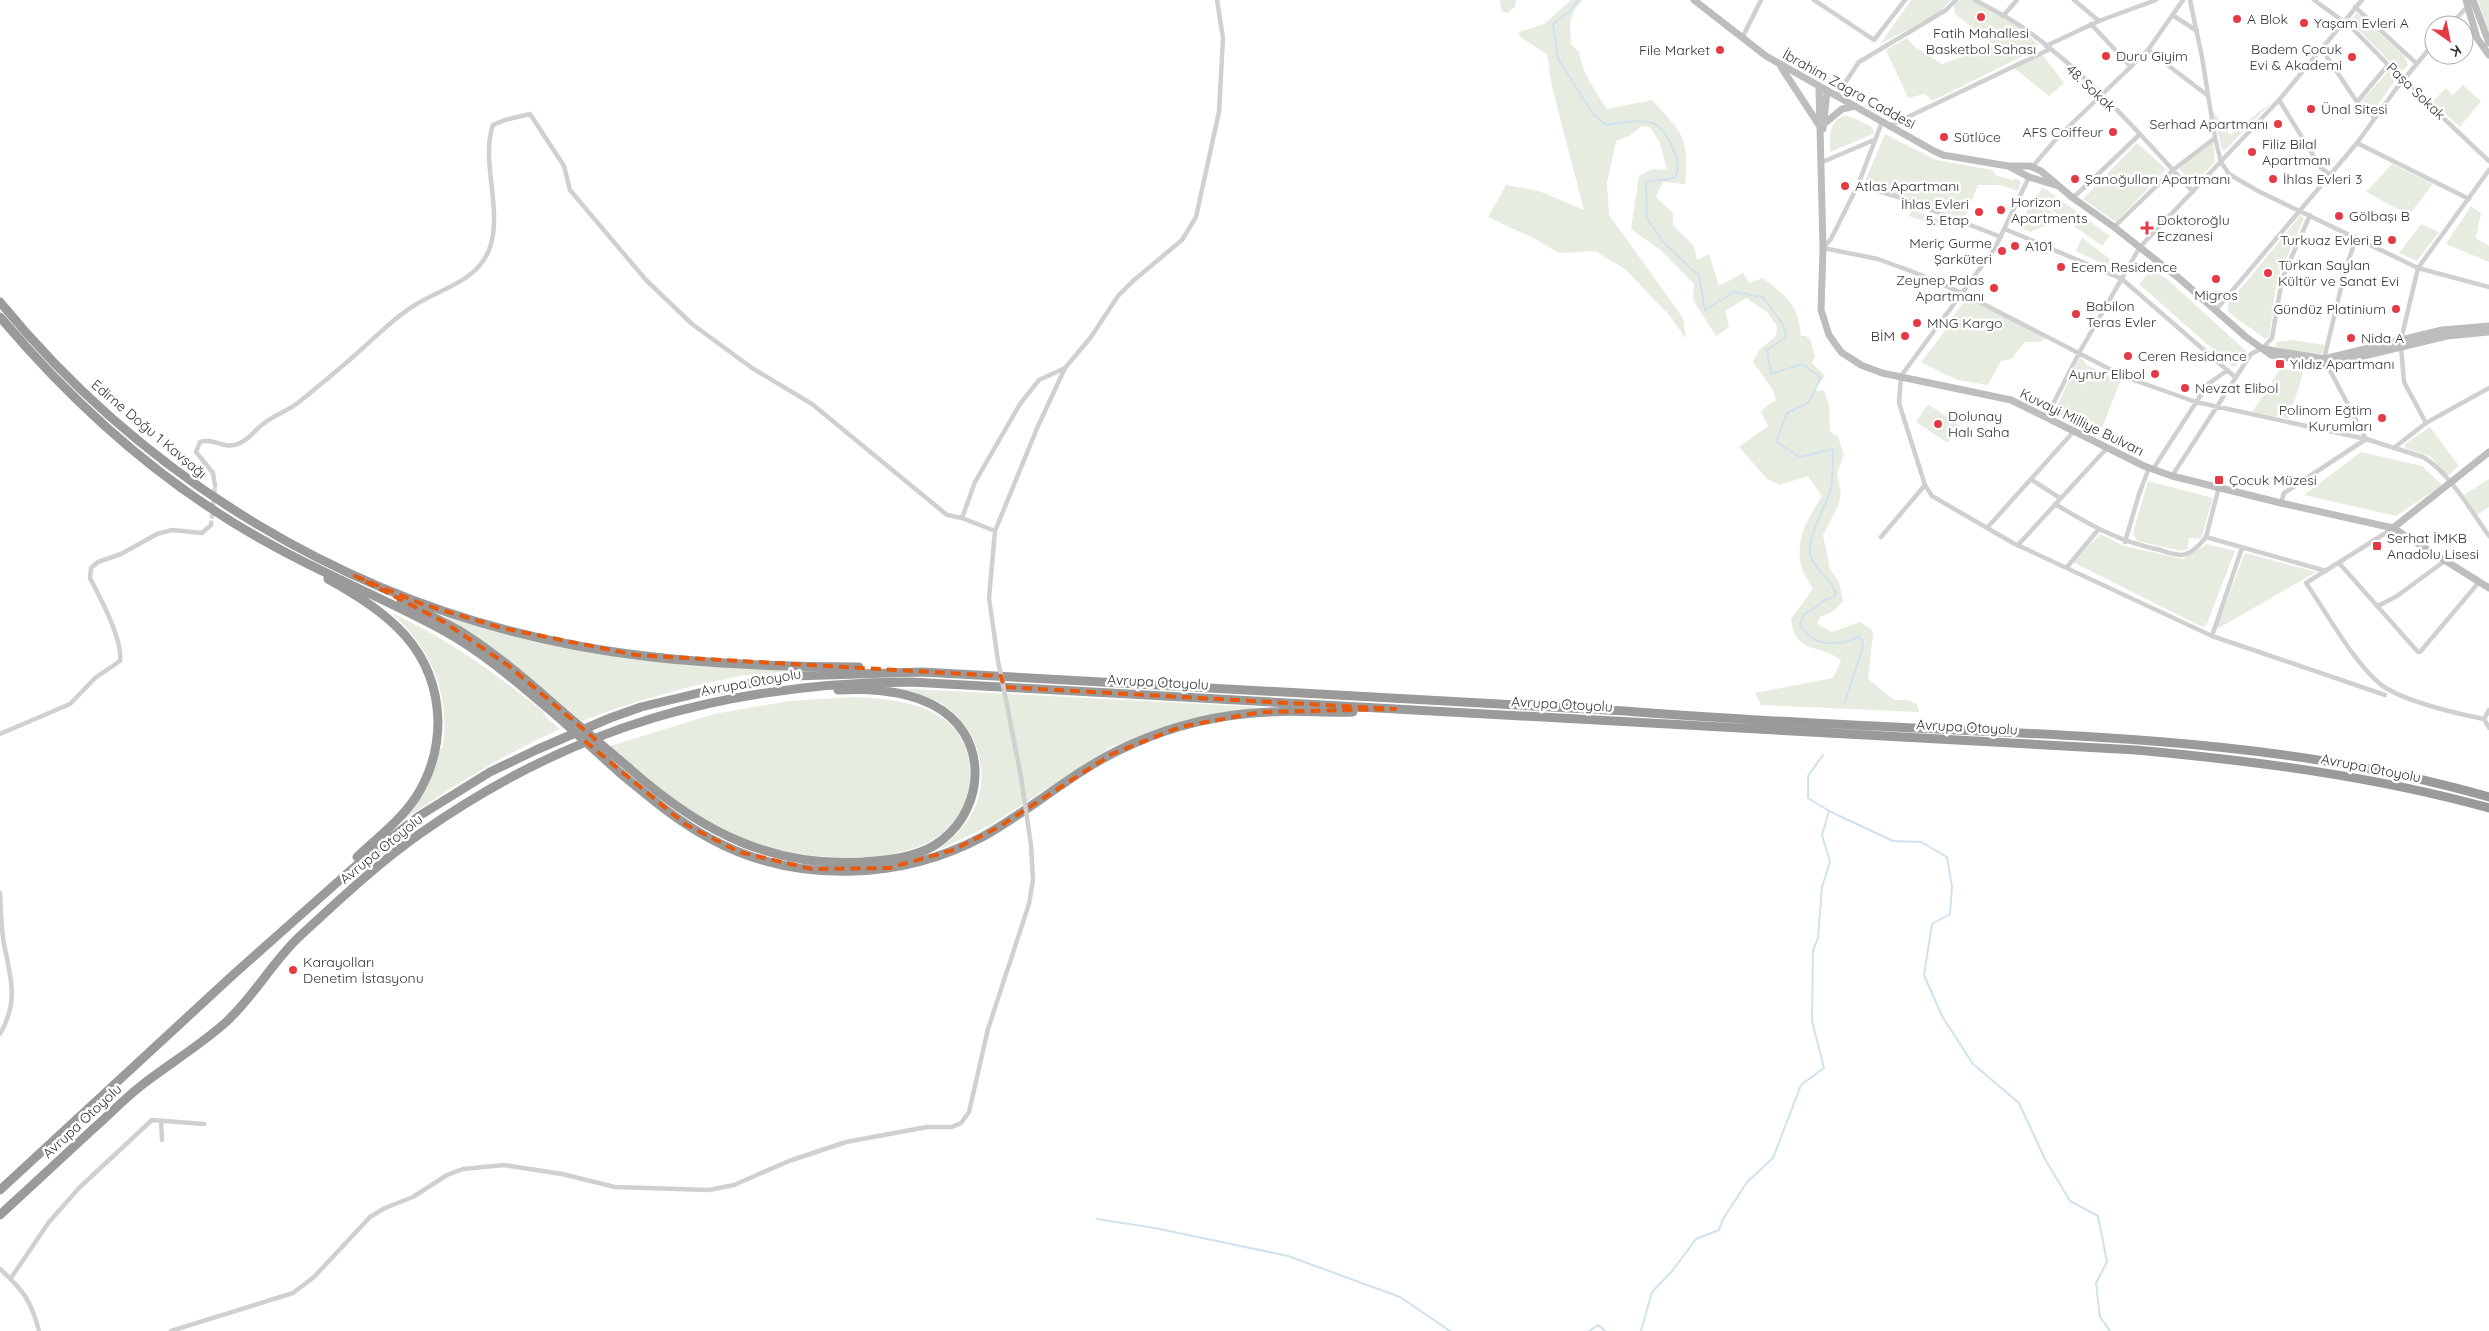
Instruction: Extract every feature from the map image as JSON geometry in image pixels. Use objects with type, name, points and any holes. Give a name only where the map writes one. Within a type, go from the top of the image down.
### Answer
[{"type":"highway","name":"Edirne Doğu 1 Kavşağı","points":[[0,302],[74,384],[162,461],[244,518],[290,545],[355,576]]},
{"type":"highway","name":"Edirne Doğu 1 Kavşağı","points":[[0,317],[78,401],[148,462],[207,505],[270,544]]},
{"type":"highway","points":[[270,544],[446,632],[494,664],[560,714],[682,812],[728,838],[772,854],[813,861],[872,861],[923,851],[950,834],[968,809],[974,793],[976,774],[974,757],[967,739],[951,718],[936,706],[919,699],[884,691],[843,689],[728,698]]},
{"type":"highway","points":[[270,544],[294,562],[360,598],[395,624],[414,646],[426,667],[436,702],[436,746],[430,769],[418,793],[399,818],[314,902]]},
{"type":"highway","points":[[355,576],[441,610],[531,635],[603,650],[726,663],[866,667],[922,672]]},
{"type":"highway","points":[[355,576],[461,632],[509,666],[620,773],[674,816],[712,840],[739,852],[769,862],[812,870],[874,870],[921,861],[968,844],[997,828],[1099,760],[1129,745],[1180,727],[1223,717],[1261,712],[1363,712],[1396,709]]},
{"type":"highway","name":"Avrupa Otoyolu","points":[[0,1190],[314,902],[394,834],[467,786],[536,750],[610,718],[675,698],[762,680],[852,673],[922,672],[1625,711],[1728,719],[2159,741],[2252,750],[2324,761],[2400,775],[2489,797]]},
{"type":"highway","name":"Avrupa Otoyolu","points":[[0,1215],[142,1085],[224,1024],[244,1004],[281,955],[297,938],[375,869],[421,833],[507,780],[576,746],[634,723],[728,698],[807,686],[911,682],[2166,753],[2260,762],[2347,776],[2489,808]]},
{"type":"main road","name":"İbrahim Zagra Caddesi","points":[[1694,0],[1742,38],[1780,64],[1889,126],[1943,154],[2008,166],[2032,167],[2140,247],[2246,337],[2271,355],[2325,362]]},
{"type":"main road","points":[[2470,2],[2489,43]]},
{"type":"main road","points":[[2470,2],[2477,38],[2489,55]]},
{"type":"main road","points":[[1780,64],[1822,128],[1842,109],[1855,106]]},
{"type":"main road","name":"Kuvayi Milliye Bulvarı","points":[[1819,87],[1822,128]]},
{"type":"main road","name":"Kuvayi Milliye Bulvarı","points":[[1827,91],[1820,163],[1823,248],[1821,310],[1834,346],[1861,365],[1901,376],[2011,400],[2048,416],[2151,469],[2172,476],[2393,528],[2486,583]]},
{"type":"main road","name":"İbrahim Zagra Caddesi","points":[[2008,166],[2058,186]]},
{"type":"main road","points":[[2028,175],[2025,168],[2032,167]]},
{"type":"main road","points":[[2401,344],[2442,330],[2489,326]]},
{"type":"main road","points":[[2325,362],[2401,344],[2447,336],[2489,332]]},
{"type":"main road","points":[[2393,528],[2489,452]]},
{"type":"street","points":[[171,1331],[293,1293],[314,1277],[370,1217],[385,1208],[413,1197],[447,1175],[463,1169],[504,1165],[562,1174],[621,1187],[709,1190],[734,1185],[789,1161],[846,1142],[928,1127],[957,1125],[964,1120],[969,1112],[988,1029],[1029,904],[1033,880],[1031,845],[1022,777],[998,661],[989,598],[995,531],[1065,368],[1091,337],[1124,289],[1177,245],[1193,224],[1199,206],[1219,112],[1223,54],[1222,24],[1217,0]]},
{"type":"street","points":[[1742,38],[1761,0]]},
{"type":"street","points":[[1814,0],[1874,40],[1905,0]]},
{"type":"street","points":[[1822,6],[1826,0]]},
{"type":"street","points":[[1836,96],[1860,62],[1946,10],[1956,0]]},
{"type":"street","name":"48. Sokak","points":[[1975,0],[2003,16],[2048,47],[2102,96],[2193,192]]},
{"type":"street","points":[[2003,16],[2017,0]]},
{"type":"street","points":[[2074,0],[2098,21]]},
{"type":"street","points":[[1889,126],[2091,24],[2156,0]]},
{"type":"street","points":[[2032,167],[2057,138],[2148,50],[2174,16],[2183,0]]},
{"type":"street","points":[[2190,0],[2215,138],[2222,162],[2232,176],[2418,268],[2489,288]]},
{"type":"street","name":"Paşa Sokak","points":[[2314,0],[2343,21],[2489,161]]},
{"type":"street","points":[[2048,416],[2079,353],[2140,247],[2279,100],[2362,0]]},
{"type":"street","points":[[2459,15],[2470,2]]},
{"type":"street","points":[[2355,7],[2416,63]]},
{"type":"street","points":[[2174,16],[2197,31]]},
{"type":"street","points":[[2091,24],[2131,67]]},
{"type":"street","points":[[2321,48],[2357,102],[2375,118]]},
{"type":"street","points":[[2148,50],[2207,95]]},
{"type":"street","points":[[2215,311],[2331,175],[2424,54]]},
{"type":"street","points":[[2357,102],[2388,65]]},
{"type":"street","points":[[2279,100],[2321,168],[2331,175]]},
{"type":"street","points":[[215,486],[214,473],[196,452],[200,442],[209,440],[230,446],[247,439],[262,424],[297,403],[393,320],[421,301],[466,279],[481,265],[490,247],[492,232],[494,195],[489,149],[493,125],[530,114],[564,166],[570,190],[646,280],[679,311],[752,368],[812,404],[947,515],[962,518],[995,531]]},
{"type":"street","points":[[1823,248],[1831,239],[1858,185],[1882,122]]},
{"type":"street","points":[[2073,198],[2139,135]]},
{"type":"street","points":[[2114,227],[2173,170],[2215,138]]},
{"type":"street","points":[[1820,163],[1874,140]]},
{"type":"street","points":[[2357,143],[2469,199]]},
{"type":"street","points":[[2426,423],[2404,382],[2401,344],[2418,268],[2488,173]]},
{"type":"street","points":[[2028,175],[2001,237],[1901,376],[1899,403],[1925,485],[1932,496],[2018,545],[2212,636],[2386,695]]},
{"type":"street","points":[[1858,185],[1890,194],[2001,237]]},
{"type":"street","points":[[2172,476],[2251,354],[2269,344],[2274,332],[2282,279],[2310,215]]},
{"type":"street","points":[[2005,229],[2122,279],[2235,377]]},
{"type":"street","points":[[2356,238],[2345,271],[2325,362],[2366,438]]},
{"type":"street","points":[[1823,248],[1878,258],[1962,293],[2125,377],[2196,402],[2366,438],[2431,461],[2489,536]]},
{"type":"street","points":[[962,518],[975,482],[1020,404],[1039,380],[1065,368]]},
{"type":"street","points":[[2125,542],[2139,494],[2151,469],[2208,384],[2228,370]]},
{"type":"street","points":[[2395,447],[2426,423],[2489,388]]},
{"type":"street","points":[[1987,528],[2075,430]]},
{"type":"street","points":[[2281,503],[2284,493],[2366,438]]},
{"type":"street","points":[[2018,545],[2107,448]]},
{"type":"street","points":[[2032,480],[2060,498]]},
{"type":"street","points":[[1880,537],[1925,485]]},
{"type":"street","points":[[2055,504],[2098,530],[2125,542],[2183,555],[2195,549],[2206,537],[2219,487]]},
{"type":"street","points":[[0,734],[70,704],[95,678],[120,661],[121,654],[112,628],[90,578],[91,568],[94,565],[165,530],[202,533],[206,532],[210,525]]},
{"type":"street","points":[[2393,528],[2306,583],[2356,656],[2379,684],[2397,694],[2458,714],[2484,719]]},
{"type":"street","points":[[2067,567],[2098,530]]},
{"type":"street","points":[[2206,537],[2326,571]]},
{"type":"street","points":[[2212,636],[2242,548]]},
{"type":"street","points":[[2378,606],[2398,596],[2446,560]]},
{"type":"street","points":[[2339,563],[2406,636],[2416,650],[2420,652],[2486,583]]},
{"type":"street","points":[[2484,719],[2489,710]]},
{"type":"street","points":[[2484,719],[2489,728]]},
{"type":"street","points":[[0,893],[4,942],[13,992],[10,1014],[0,1034]]},
{"type":"street","points":[[10,1278],[49,1222],[79,1188],[152,1120],[204,1124]]},
{"type":"street","points":[[161,1122],[162,1140]]},
{"type":"street","points":[[0,1269],[18,1284],[27,1298],[38,1331]]},
{"type":"highlighted area","points":[[355,576],[422,604],[502,628],[636,655],[1001,676],[1004,687],[1395,709],[1261,712],[1180,727],[1112,754],[997,828],[953,850],[889,868],[812,869],[739,852],[685,824],[586,742],[595,739],[509,666],[444,622]]},
{"type":"shaded area","points":[[1500,0],[1516,0],[1515,7],[1507,13],[1501,11]]},
{"type":"shaded area","points":[[1571,0],[1583,0],[1572,15],[1570,26],[1571,44],[1579,52],[1586,75],[1607,109],[1652,100],[1671,121],[1682,137],[1686,155],[1685,184],[1663,182],[1656,197],[1673,213],[1673,225],[1694,246],[1697,260],[1709,254],[1719,286],[1743,273],[1749,283],[1763,278],[1790,302],[1797,316],[1801,336],[1806,336],[1810,339],[1815,357],[1812,363],[1825,376],[1814,388],[1817,391],[1824,390],[1829,405],[1830,431],[1838,437],[1844,454],[1837,474],[1841,493],[1838,506],[1823,535],[1830,569],[1839,582],[1843,601],[1834,611],[1820,617],[1817,624],[1832,632],[1860,622],[1871,629],[1873,633],[1868,679],[1894,700],[1908,700],[1917,704],[1919,712],[1761,705],[1755,693],[1833,678],[1841,661],[1833,655],[1804,644],[1798,639],[1791,619],[1813,589],[1801,565],[1800,546],[1804,528],[1822,496],[1808,476],[1780,485],[1767,479],[1739,447],[1768,426],[1761,413],[1764,408],[1776,400],[1773,390],[1753,362],[1759,350],[1776,336],[1777,326],[1767,312],[1746,298],[1725,311],[1729,327],[1716,336],[1693,300],[1694,284],[1662,251],[1631,229],[1639,176],[1653,169],[1667,170],[1660,143],[1650,127],[1642,126],[1629,136],[1616,141],[1607,183],[1609,215],[1683,318],[1686,339],[1670,316],[1625,269],[1595,251],[1559,253],[1535,239],[1488,217],[1506,185],[1539,191],[1584,210],[1552,87],[1547,54],[1520,37],[1519,32],[1544,24]]},
{"type":"shaded area","points":[[1911,0],[1951,0],[1937,14],[1880,44]]},
{"type":"shaded area","points":[[1959,0],[1972,0],[2018,27],[2038,44],[2035,50],[1932,101],[1925,94],[1908,98],[1886,50],[1907,38],[1915,47],[1942,64],[1995,45],[1955,14],[1954,6]]},
{"type":"shaded area","points":[[2478,0],[2489,0],[2489,34]]},
{"type":"shaded area","points":[[2357,13],[2404,56],[2408,65],[2401,73],[2351,22]]},
{"type":"shaded area","points":[[2042,54],[2064,83],[2049,96],[2014,68]]},
{"type":"shaded area","points":[[2389,71],[2396,79],[2372,113],[2365,107],[2362,100]]},
{"type":"shaded area","points":[[2463,85],[2481,101],[2460,127],[2432,102],[2446,88],[2453,95]]},
{"type":"shaded area","points":[[2273,101],[2225,150],[2222,150],[2212,110],[2230,135]]},
{"type":"shaded area","points":[[1846,115],[1871,126],[1874,131],[1873,134],[1830,152],[1830,135],[1833,125]]},
{"type":"shaded area","points":[[1885,134],[1936,160],[1992,170],[1997,176],[2013,180],[2015,178],[2021,182],[2018,191],[2000,185],[1978,185],[1964,219],[1870,186],[1865,181]]},
{"type":"shaded area","points":[[2213,142],[2215,162],[2194,184],[2178,168]]},
{"type":"shaded area","points":[[2137,143],[2166,169],[2116,222],[2083,199]]},
{"type":"shaded area","points":[[2392,164],[2433,184],[2409,215],[2366,192]]},
{"type":"shaded area","points":[[2043,187],[2110,236],[2102,246],[2035,198]]},
{"type":"shaded area","points":[[2035,199],[2061,219],[2030,232],[2018,226]]},
{"type":"shaded area","points":[[2471,206],[2481,213],[2476,238],[2489,246],[2489,262],[2446,244]]},
{"type":"shaded area","points":[[1912,210],[1948,222],[1946,229],[1909,216]]},
{"type":"shaded area","points":[[2300,216],[2304,218],[2277,280],[2269,337],[2265,339],[2228,311],[2228,304]]},
{"type":"shaded area","points":[[2421,224],[2439,232],[2417,261],[2399,253]]},
{"type":"shaded area","points":[[2082,238],[2110,259],[2107,266],[2076,251]]},
{"type":"shaded area","points":[[2152,269],[2168,280],[2246,351],[2246,354],[2236,366],[2233,367],[2139,284]]},
{"type":"shaded area","points":[[1967,298],[2045,338],[2041,342],[2025,342],[2011,359],[2001,361],[1988,385],[1957,380],[1921,362]]},
{"type":"shaded area","points":[[2291,340],[2325,345],[2321,357],[2276,347],[2276,342]]},
{"type":"shaded area","points":[[2080,357],[2087,365],[2120,382],[2100,433],[2054,412]]},
{"type":"shaded area","points":[[2281,368],[2303,373],[2289,419],[2252,412]]},
{"type":"shaded area","name":"Dolunay Halı Saha","points":[[1928,404],[1960,426],[1948,443],[1916,422]]},
{"type":"shaded area","points":[[2430,427],[2459,466],[2447,476],[2430,456],[2405,448],[2405,444]]},
{"type":"shaded area","points":[[2361,452],[2422,466],[2442,485],[2396,516],[2304,495]]},
{"type":"shaded area","points":[[2489,479],[2489,507],[2477,515],[2464,495]]},
{"type":"shaded area","points":[[2148,481],[2213,498],[2201,539],[2189,538],[2188,549],[2181,551],[2137,541],[2133,533]]},
{"type":"shaded area","points":[[2100,534],[2124,546],[2183,559],[2207,544],[2235,551],[2206,626],[2200,626],[2075,563],[2074,561]]},
{"type":"shaded area","points":[[2245,553],[2316,572],[2219,628],[2217,626]]},
{"type":"shaded area","points":[[390,612],[470,657],[544,712],[543,714],[560,729],[518,749],[478,772],[401,822],[439,750],[443,747],[444,727],[440,689],[427,656],[417,640]]},
{"type":"shaded area","points":[[446,616],[576,649],[785,671],[740,676],[699,685],[640,701],[582,721],[522,672],[446,618]]},
{"type":"shaded area","points":[[894,688],[1258,707],[1113,746],[989,826],[936,851],[959,831],[973,812],[980,790],[982,775],[980,759],[968,731],[948,708],[935,700],[931,701]]},
{"type":"shaded area","points":[[855,697],[876,698],[916,706],[934,713],[949,723],[961,737],[968,756],[970,779],[964,808],[951,826],[923,845],[896,853],[866,857],[834,858],[772,848],[744,840],[720,830],[690,813],[662,792],[610,746],[714,714],[789,701]]},
{"type":"waterway","points":[[1578,0],[1571,10],[1553,24],[1558,59],[1593,114],[1606,125],[1635,121],[1647,122],[1653,123],[1666,135],[1677,161],[1677,172],[1675,178],[1646,182],[1647,218],[1663,242],[1699,276],[1705,310],[1734,292],[1763,297],[1783,325],[1786,337],[1767,350],[1771,374],[1802,364],[1821,378],[1808,403],[1787,413],[1776,442],[1800,457],[1833,449],[1831,487],[1811,540],[1810,554],[1815,566],[1831,583],[1836,595],[1804,614],[1800,624],[1811,637],[1826,643],[1843,642],[1858,637],[1862,640],[1863,647],[1845,702]]},
{"type":"waterway","points":[[1823,755],[1808,776],[1808,798],[1829,811],[1893,841],[1921,842],[1947,857],[1952,887],[1950,914],[1932,924],[1924,975],[1942,1016],[1973,1064],[2019,1103],[2045,1159],[2070,1201],[2098,1216],[2107,1262],[2096,1283],[2100,1317],[2110,1331]]},
{"type":"waterway","points":[[1641,1331],[1652,1292],[1673,1270],[1696,1239],[1719,1230],[1723,1219],[1747,1182],[1773,1158],[1801,1085],[1824,1068],[1812,1021],[1813,950],[1818,938],[1822,887],[1830,862],[1822,835],[1829,811]]},
{"type":"waterway","points":[[1097,1219],[1155,1228],[1288,1256],[1400,1297],[1450,1331]]},
{"type":"waterway","points":[[1589,1331],[1598,1325],[1605,1331]]},
{"type":"tunnel","points":[[211,525],[215,486]]},
{"type":"place","name":"Fatih Mahallesi Basketbol Sahası","points":[[1981,17]]},
{"type":"place","name":"A Blok","points":[[2237,19]]},
{"type":"place","name":"Yaşam Evleri A","points":[[2304,23]]},
{"type":"place","name":"File Market","points":[[1720,50]]},
{"type":"place","name":"Duru Giyim","points":[[2106,56]]},
{"type":"place","name":"Badem Çocuk Evi & Akademi","points":[[2352,57]]},
{"type":"place","name":"Ünal Sitesi","points":[[2311,109]]},
{"type":"place","name":"Serhad Apartmanı","points":[[2278,124]]},
{"type":"place","name":"AFS Coiffeur","points":[[2113,132]]},
{"type":"place","name":"Sütlüce","points":[[1944,137]]},
{"type":"place","name":"Filiz Bilal Apartmanı","points":[[2252,152]]},
{"type":"place","name":"Şanoğulları Apartmanı","points":[[2075,179]]},
{"type":"place","name":"İhlas Evleri 3","points":[[2273,179]]},
{"type":"place","name":"Atlas Apartmanı","points":[[1845,186]]},
{"type":"place","name":"Horizon Apartments","points":[[2001,210]]},
{"type":"place","name":"İhlas Evleri 5. Etap","points":[[1979,212]]},
{"type":"place","name":"Gölbaşı B","points":[[2339,216]]},
{"type":"place","name":"Doktoroğlu Eczanesi","points":[[2147,228]]},
{"type":"place","name":"Turkuaz Evleri B","points":[[2392,240]]},
{"type":"place","name":"A101","points":[[2015,246]]},
{"type":"place","name":"Meriç Gurme Şarküteri","points":[[2002,251]]},
{"type":"place","name":"Ecem Residence","points":[[2061,267]]},
{"type":"place","name":"Türkan Saylan Kültür ve Sanat Evi","points":[[2268,273]]},
{"type":"place","name":"Migros","points":[[2216,279]]},
{"type":"place","name":"Zeynep Palas Apartmanı","points":[[1994,288]]},
{"type":"place","name":"Gündüz Platinium","points":[[2396,309]]},
{"type":"place","name":"Babilon Teras Evler","points":[[2076,314]]},
{"type":"place","name":"MNG Kargo","points":[[1917,323]]},
{"type":"place","name":"BİM","points":[[1905,336]]},
{"type":"place","name":"Nida A","points":[[2351,338]]},
{"type":"place","name":"Ceren Residance","points":[[2128,356]]},
{"type":"place","name":"Yıldız Apartmanı","points":[[2280,364]]},
{"type":"place","name":"Aynur Elibol","points":[[2155,374]]},
{"type":"place","name":"Nevzat Elibol","points":[[2185,388]]},
{"type":"place","name":"Polinom Eğtim Kurumları","points":[[2382,418]]},
{"type":"place","name":"Dolunay Halı Saha","points":[[1938,424]]},
{"type":"place","name":"Çocuk Müzesi","points":[[2219,480]]},
{"type":"place","name":"Serhat İMKB Anadolu Lisesi","points":[[2377,546]]},
{"type":"place","name":"Karayolları Denetim İstasyonu","points":[[293,970]]}]
